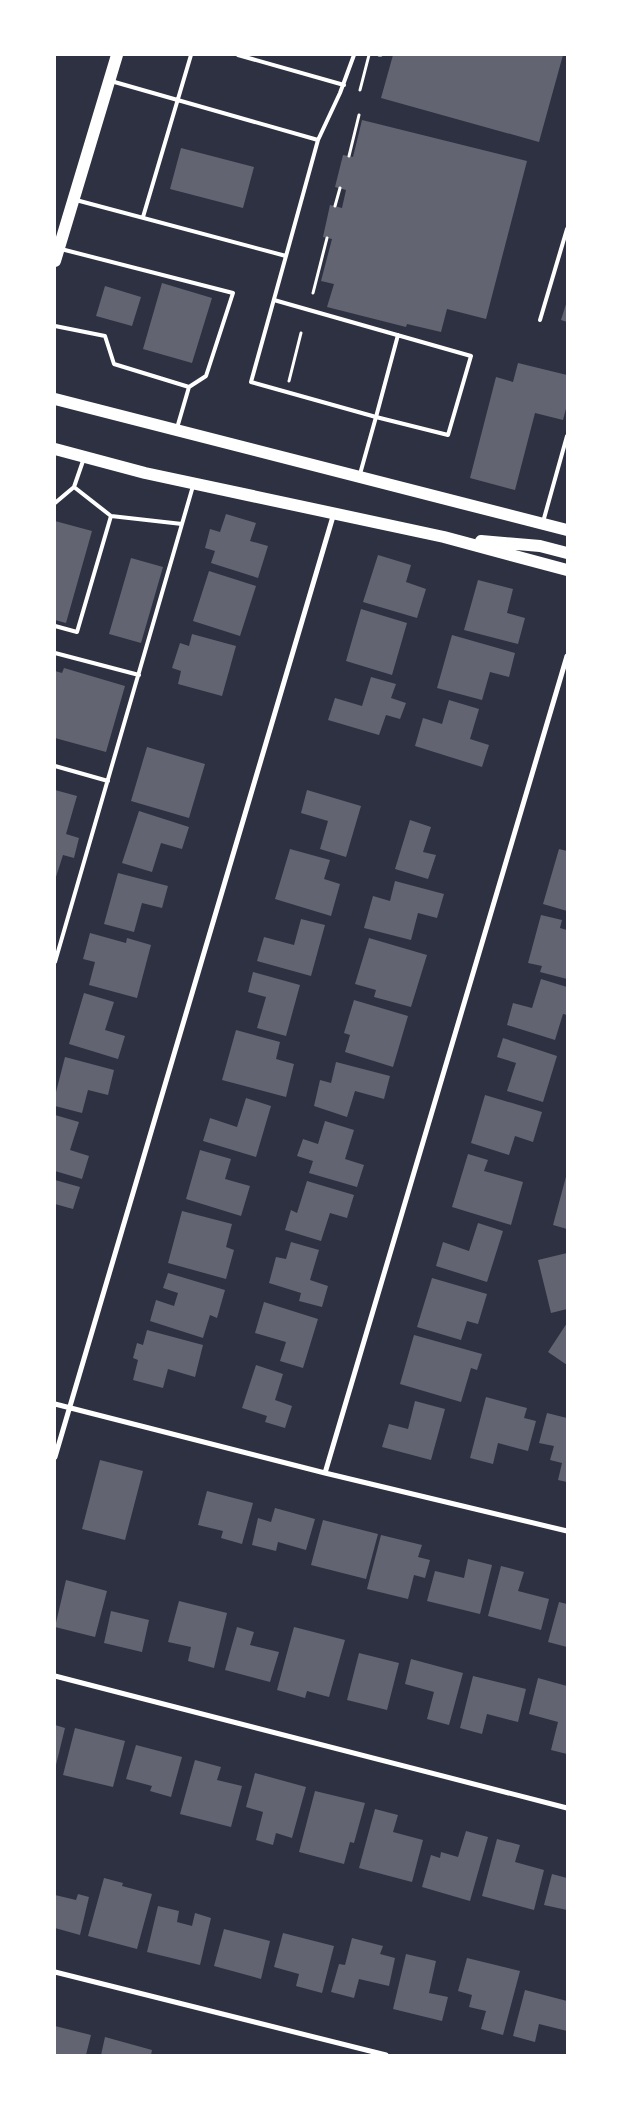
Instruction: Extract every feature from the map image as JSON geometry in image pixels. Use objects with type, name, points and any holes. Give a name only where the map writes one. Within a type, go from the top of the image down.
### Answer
[{"type":"main road","points":[[57,255],[117,55]]},
{"type":"main road","points":[[55,398],[359,478],[567,530]]},
{"type":"main road","points":[[55,449],[194,483],[444,537],[567,570]]},
{"type":"main road","points":[[444,537],[540,546],[567,553]]},
{"type":"street","points":[[55,1457],[334,513]]},
{"type":"street","points":[[325,1473],[567,656]]},
{"type":"street","points":[[55,1404],[325,1473],[567,1531]]},
{"type":"street","points":[[55,1676],[567,1808]]},
{"type":"street","points":[[55,1972],[386,2055]]},
{"type":"lane","points":[[143,218],[191,55]]},
{"type":"lane","points":[[238,55],[344,84]]},
{"type":"lane","points":[[274,300],[471,356],[448,435],[251,382],[318,140],[344,84],[354,55]]},
{"type":"lane","points":[[109,80],[318,140]]},
{"type":"lane","points":[[74,199],[286,256]]},
{"type":"lane","points":[[540,320],[567,229]]},
{"type":"lane","points":[[57,255],[233,293],[206,376],[189,387],[177,430]]},
{"type":"lane","points":[[55,326],[105,336],[114,364],[189,387]]},
{"type":"lane","points":[[359,478],[398,335]]},
{"type":"lane","points":[[542,524],[567,436]]},
{"type":"lane","points":[[55,503],[74,487],[84,457]]},
{"type":"lane","points":[[55,962],[140,675],[194,483]]},
{"type":"lane","points":[[74,487],[111,516],[182,524]]},
{"type":"lane","points":[[55,626],[76,632],[111,516]]},
{"type":"lane","points":[[55,653],[140,675]]},
{"type":"lane","points":[[55,766],[108,781]]},
{"type":"path","points":[[360,90],[369,55]]},
{"type":"path","points":[[349,156],[359,116]]},
{"type":"path","points":[[335,206],[340,188]]},
{"type":"path","points":[[313,293],[327,238]]},
{"type":"path","points":[[288,384],[301,333]]},
{"type":"building","points":[[393,55],[563,55],[539,142],[381,98]]},
{"type":"building","points":[[362,120],[527,161],[486,319],[447,309],[441,332],[407,324],[406,327],[327,307],[334,284],[321,281],[332,239],[323,237],[330,205],[342,208],[346,190],[335,187],[343,155],[353,157]]},
{"type":"building","points":[[181,148],[254,167],[243,208],[170,189]]},
{"type":"building","points":[[162,283],[212,298],[192,363],[143,349]]},
{"type":"building","points":[[105,286],[141,297],[132,326],[96,316]]},
{"type":"building","points":[[567,301],[567,322],[561,320]]},
{"type":"building","points":[[518,363],[567,375],[567,405],[563,420],[535,413],[515,490],[470,478],[496,377],[513,382]]},
{"type":"building","points":[[226,514],[256,523],[250,541],[268,546],[258,578],[211,563],[215,551],[205,548],[210,529],[220,532]]},
{"type":"building","points":[[55,521],[92,531],[66,623],[55,620]]},
{"type":"building","points":[[378,555],[411,565],[406,582],[426,589],[417,618],[363,602]]},
{"type":"building","points":[[131,558],[163,567],[141,643],[109,634]]},
{"type":"building","points":[[209,571],[256,586],[240,636],[193,621]]},
{"type":"building","points":[[478,580],[513,589],[507,613],[525,618],[518,644],[464,630]]},
{"type":"building","points":[[361,609],[407,623],[392,675],[346,661]]},
{"type":"building","points":[[192,634],[236,646],[222,696],[178,684],[181,671],[172,668],[180,643],[189,646]]},
{"type":"building","points":[[452,635],[515,653],[509,677],[490,672],[482,700],[437,688]]},
{"type":"building","points":[[64,668],[125,686],[106,752],[55,738],[55,671],[62,673]]},
{"type":"building","points":[[371,677],[396,684],[391,698],[406,703],[400,719],[386,715],[379,735],[328,720],[335,698],[362,706]]},
{"type":"building","points":[[449,700],[479,709],[470,739],[489,745],[482,767],[415,746],[423,718],[442,724]]},
{"type":"building","points":[[147,747],[205,764],[189,818],[131,801]]},
{"type":"building","points":[[55,790],[77,796],[66,834],[79,838],[74,858],[63,855],[55,880]]},
{"type":"building","points":[[307,790],[361,806],[346,857],[320,849],[328,821],[301,813]]},
{"type":"building","points":[[139,811],[189,827],[182,849],[161,843],[152,872],[122,863]]},
{"type":"building","points":[[410,820],[431,827],[423,852],[436,855],[428,879],[395,869]]},
{"type":"building","points":[[290,849],[330,860],[324,879],[340,884],[331,916],[275,899]]},
{"type":"building","points":[[559,849],[567,851],[567,911],[543,904]]},
{"type":"building","points":[[118,873],[168,886],[162,908],[142,903],[134,932],[104,924]]},
{"type":"building","points":[[395,881],[444,894],[437,918],[418,913],[411,940],[364,928],[373,896],[390,901]]},
{"type":"building","points":[[541,915],[562,920],[560,928],[567,930],[567,979],[540,972],[542,966],[528,963]]},
{"type":"building","points":[[301,919],[325,925],[311,976],[257,961],[264,937],[294,945]]},
{"type":"building","points":[[90,933],[126,943],[127,938],[151,945],[137,998],[89,985],[95,962],[83,959]]},
{"type":"building","points":[[369,938],[427,955],[411,1007],[374,997],[376,990],[355,984]]},
{"type":"building","points":[[253,972],[300,985],[286,1036],[257,1028],[266,997],[248,992]]},
{"type":"building","points":[[541,979],[567,987],[567,1015],[563,1014],[555,1040],[507,1025],[513,1003],[532,1008]]},
{"type":"building","points":[[84,993],[114,1002],[105,1030],[125,1036],[118,1059],[69,1044]]},
{"type":"building","points":[[354,1000],[408,1016],[393,1067],[345,1052],[350,1035],[344,1033]]},
{"type":"building","points":[[236,1030],[280,1042],[276,1059],[294,1064],[286,1097],[222,1080]]},
{"type":"building","points":[[503,1038],[557,1056],[543,1102],[507,1091],[516,1063],[497,1057]]},
{"type":"building","points":[[65,1057],[114,1070],[108,1095],[88,1090],[82,1113],[55,1106],[55,1096]]},
{"type":"building","points":[[336,1062],[390,1076],[384,1099],[355,1091],[347,1117],[314,1106],[320,1080],[331,1083]]},
{"type":"building","points":[[485,1095],[542,1112],[533,1142],[515,1136],[509,1155],[471,1143]]},
{"type":"building","points":[[246,1098],[271,1106],[256,1157],[203,1141],[210,1118],[237,1127]]},
{"type":"building","points":[[55,1115],[79,1122],[70,1150],[89,1156],[82,1179],[55,1171]]},
{"type":"building","points":[[325,1121],[354,1130],[345,1159],[364,1165],[357,1187],[309,1173],[313,1161],[297,1156],[303,1139],[318,1144]]},
{"type":"building","points":[[200,1150],[231,1159],[225,1179],[250,1186],[241,1216],[186,1199]]},
{"type":"building","points":[[468,1154],[488,1160],[484,1171],[523,1182],[511,1225],[452,1207]]},
{"type":"building","points":[[567,1173],[567,1229],[553,1225]]},
{"type":"building","points":[[55,1180],[80,1187],[73,1209],[55,1204]]},
{"type":"building","points":[[307,1181],[354,1195],[347,1218],[330,1213],[321,1241],[285,1230],[291,1210],[297,1213]]},
{"type":"building","points":[[182,1211],[232,1224],[226,1247],[234,1250],[226,1279],[168,1263]]},
{"type":"building","points":[[478,1223],[503,1231],[487,1282],[436,1266],[443,1242],[469,1251]]},
{"type":"building","points":[[291,1242],[319,1250],[310,1280],[328,1286],[322,1307],[299,1301],[301,1293],[269,1283],[276,1257],[286,1259]]},
{"type":"building","points":[[567,1253],[567,1309],[551,1313],[538,1260]]},
{"type":"building","points":[[168,1273],[225,1290],[217,1318],[210,1315],[203,1338],[150,1321],[156,1300],[174,1306],[178,1293],[163,1288]]},
{"type":"building","points":[[432,1278],[487,1294],[478,1324],[467,1321],[461,1340],[417,1327]]},
{"type":"building","points":[[264,1302],[318,1319],[303,1368],[280,1361],[286,1342],[255,1333]]},
{"type":"building","points":[[567,1323],[567,1365],[548,1352]]},
{"type":"building","points":[[147,1330],[203,1345],[195,1377],[168,1369],[163,1388],[133,1380],[138,1360],[133,1358],[137,1343],[143,1345]]},
{"type":"building","points":[[414,1335],[482,1354],[477,1370],[471,1368],[461,1402],[400,1384]]},
{"type":"building","points":[[256,1365],[283,1374],[275,1400],[292,1406],[285,1428],[265,1422],[267,1416],[242,1408]]},
{"type":"building","points":[[486,1397],[527,1408],[524,1418],[536,1421],[528,1451],[498,1443],[493,1464],[470,1458]]},
{"type":"building","points":[[415,1401],[445,1409],[431,1460],[382,1447],[389,1424],[408,1429]]},
{"type":"building","points":[[547,1413],[567,1418],[567,1482],[558,1480],[562,1463],[550,1460],[554,1446],[539,1443]]},
{"type":"building","points":[[100,1460],[143,1471],[125,1540],[82,1529]]},
{"type":"building","points":[[207,1491],[253,1503],[242,1544],[221,1538],[223,1531],[198,1525]]},
{"type":"building","points":[[275,1508],[315,1519],[306,1550],[278,1542],[276,1551],[252,1545],[258,1518],[271,1522]]},
{"type":"building","points":[[323,1520],[378,1534],[366,1579],[311,1565]]},
{"type":"building","points":[[381,1535],[422,1545],[418,1557],[430,1560],[425,1578],[414,1575],[408,1599],[367,1589]]},
{"type":"building","points":[[468,1559],[492,1565],[480,1614],[427,1601],[435,1571],[464,1578]]},
{"type":"building","points":[[501,1566],[524,1572],[518,1591],[549,1599],[541,1630],[488,1616]]},
{"type":"building","points":[[66,1580],[107,1591],[95,1637],[55,1627]]},
{"type":"building","points":[[179,1601],[227,1613],[214,1668],[188,1661],[191,1647],[168,1642]]},
{"type":"building","points":[[559,1602],[567,1604],[567,1647],[548,1642]]},
{"type":"building","points":[[111,1611],[149,1620],[142,1652],[104,1643]]},
{"type":"building","points":[[237,1627],[254,1632],[250,1645],[279,1652],[270,1682],[225,1670]]},
{"type":"building","points":[[294,1627],[345,1640],[329,1697],[307,1691],[305,1698],[277,1690]]},
{"type":"building","points":[[359,1653],[399,1663],[387,1710],[347,1700]]},
{"type":"building","points":[[411,1659],[463,1673],[449,1725],[427,1719],[434,1692],[405,1684]]},
{"type":"building","points":[[473,1676],[526,1689],[518,1722],[487,1714],[482,1734],[460,1728]]},
{"type":"building","points":[[538,1678],[567,1686],[567,1754],[551,1750],[558,1722],[529,1714]]},
{"type":"building","points":[[55,1725],[65,1728],[56,1765],[55,1765]]},
{"type":"building","points":[[75,1728],[125,1741],[113,1787],[63,1775]]},
{"type":"building","points":[[136,1745],[182,1757],[171,1797],[150,1791],[152,1786],[126,1779]]},
{"type":"building","points":[[195,1760],[221,1767],[217,1780],[242,1786],[231,1827],[180,1814]]},
{"type":"building","points":[[255,1773],[306,1787],[292,1838],[276,1833],[273,1845],[256,1840],[263,1812],[246,1807]]},
{"type":"building","points":[[315,1791],[365,1803],[354,1843],[350,1842],[344,1864],[299,1852]]},
{"type":"building","points":[[375,1809],[398,1815],[393,1832],[423,1840],[412,1882],[359,1868]]},
{"type":"building","points":[[466,1831],[488,1837],[470,1901],[422,1887],[431,1855],[440,1858],[441,1852],[458,1857]]},
{"type":"building","points":[[497,1839],[520,1845],[515,1862],[544,1870],[534,1910],[482,1896]]},
{"type":"building","points":[[552,1874],[567,1878],[567,1910],[544,1905]]},
{"type":"building","points":[[104,1878],[123,1883],[122,1886],[152,1894],[137,1949],[88,1936]]},
{"type":"building","points":[[78,1894],[89,1897],[80,1935],[55,1928],[55,1895],[76,1900]]},
{"type":"building","points":[[158,1906],[179,1911],[177,1922],[192,1926],[195,1913],[211,1918],[200,1965],[147,1952]]},
{"type":"building","points":[[224,1929],[270,1941],[261,1979],[214,1966]]},
{"type":"building","points":[[283,1933],[334,1946],[322,1993],[296,1986],[299,1974],[274,1967]]},
{"type":"building","points":[[352,1938],[383,1946],[380,1954],[395,1958],[389,1986],[359,1979],[354,1998],[331,1992],[339,1964],[345,1965]]},
{"type":"building","points":[[406,1954],[436,1961],[429,1993],[448,1997],[442,2021],[393,2009]]},
{"type":"building","points":[[467,1958],[520,1971],[503,2035],[481,2029],[486,2011],[469,2007],[472,1995],[458,1991]]},
{"type":"building","points":[[525,1990],[567,2001],[567,2031],[539,2024],[535,2042],[513,2036]]},
{"type":"building","points":[[55,2026],[91,2035],[86,2055],[55,2055]]},
{"type":"building","points":[[105,2037],[152,2050],[151,2055],[101,2055]]}]
